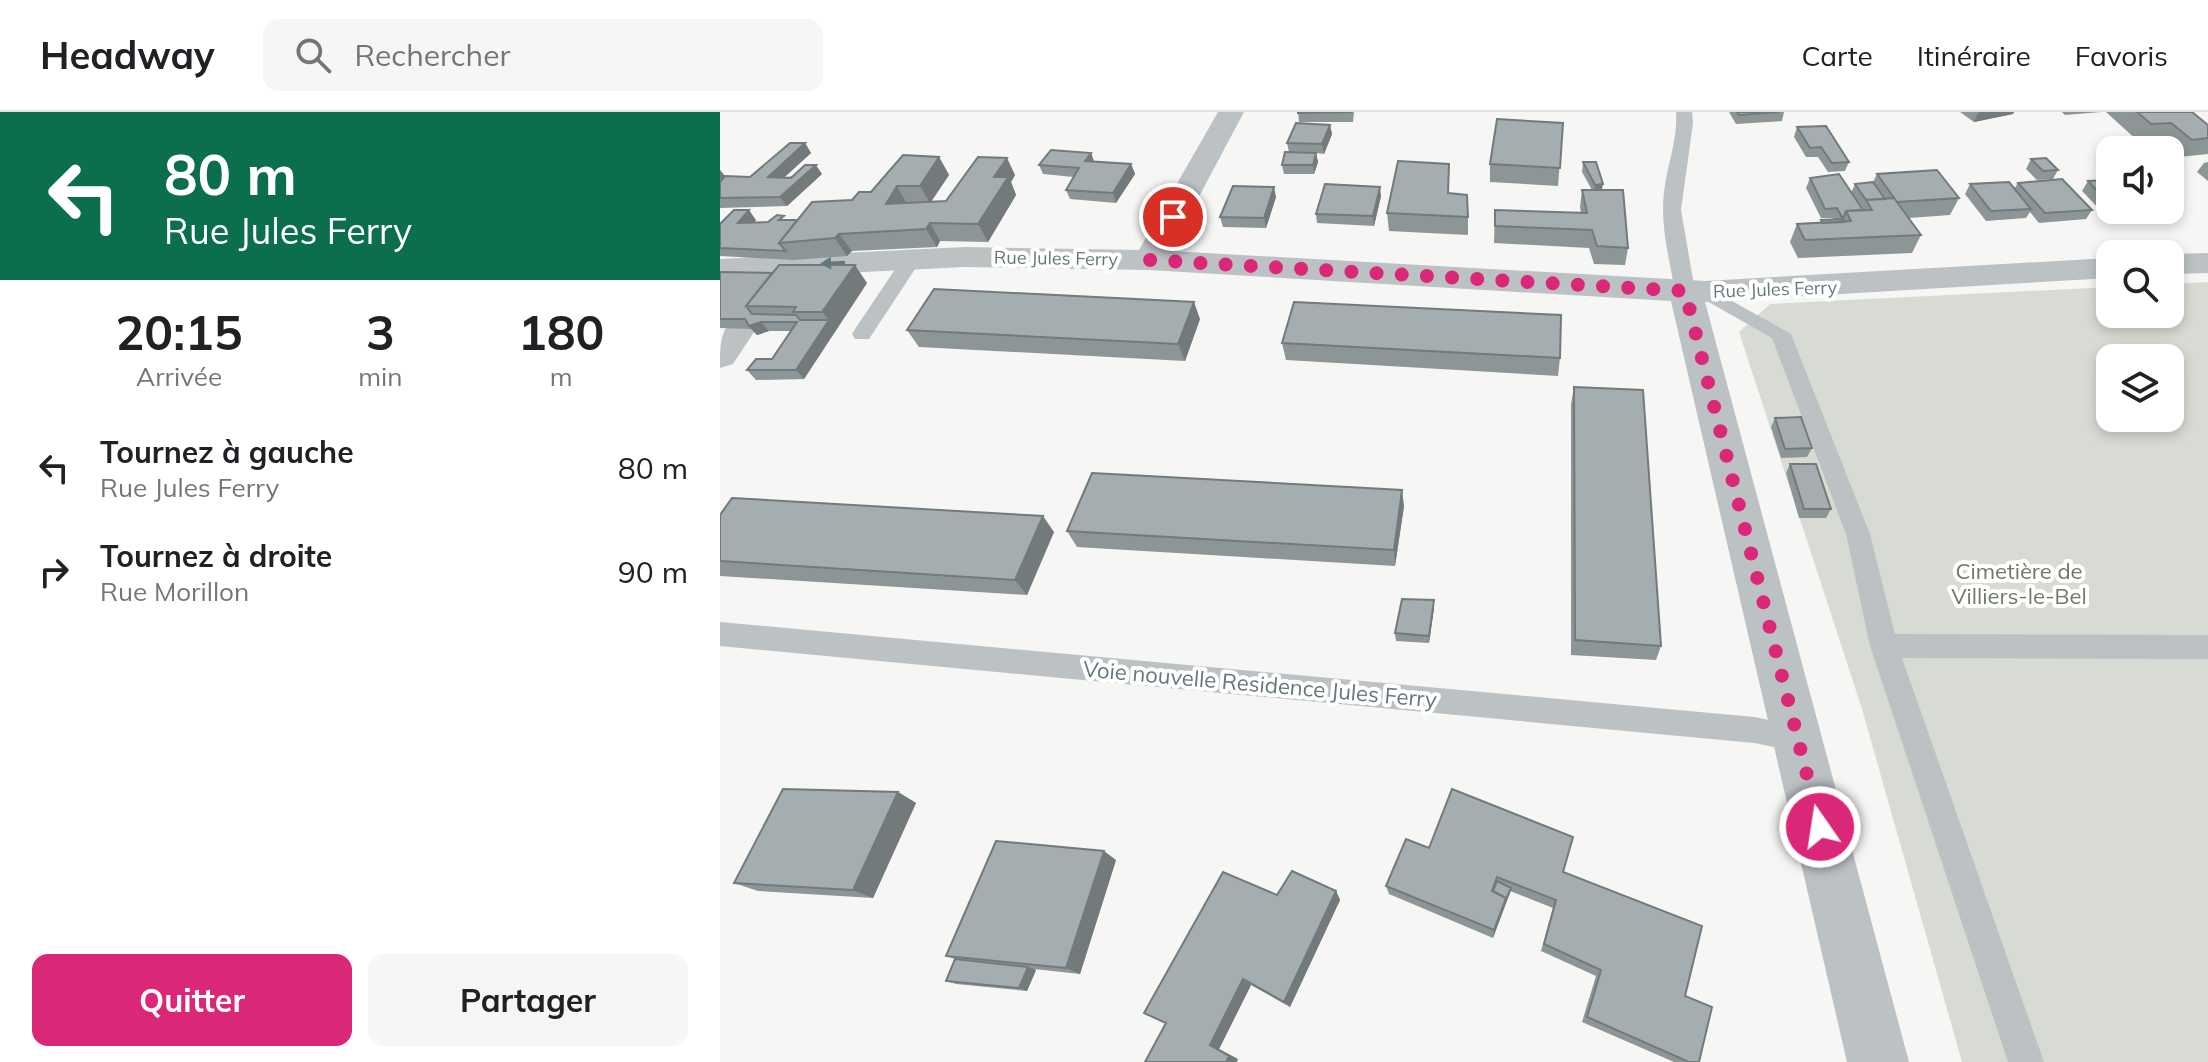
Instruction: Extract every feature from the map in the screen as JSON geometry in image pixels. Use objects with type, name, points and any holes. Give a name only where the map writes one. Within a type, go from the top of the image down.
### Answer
[{"type":"street","points":[[1149,260],[1231,112]]},
{"type":"street","name":"Rue Jules Ferry","points":[[720,269],[778,274],[911,260],[1149,260],[1695,292],[2096,269]]},
{"type":"street","points":[[2184,264],[2208,263]]},
{"type":"street","points":[[1695,292],[1878,1062]]},
{"type":"lane","points":[[1684,112],[1686,124],[1672,198],[1674,236],[1695,292],[1781,334],[1858,534],[1884,646],[2026,1062]]},
{"type":"lane","points":[[862,334],[911,260]]},
{"type":"lane","name":"Voie nouvelle Residence Jules Ferry","points":[[720,634],[1754,730],[1799,738]]},
{"type":"lane","points":[[1884,646],[2208,647]]},
{"type":"green space","name":"Cimetière de Villiers-le-Bel","points":[[2208,282],[2208,1062],[1962,1062],[1862,709],[1739,332],[1770,304],[2096,288],[2096,328],[2184,328],[2184,283]]},
{"type":"building","points":[[1737,112],[1780,112],[1739,115]]},
{"type":"building","points":[[2137,112],[2192,112],[2208,125],[2208,138],[2192,140],[2171,123],[2151,124]]},
{"type":"building","points":[[1497,119],[1563,123],[1560,168],[1490,164]]},
{"type":"building","points":[[1296,123],[1330,125],[1322,144],[1287,143]]},
{"type":"building","points":[[1826,126],[1849,162],[1832,163],[1821,147],[1810,148],[1797,127]]},
{"type":"building","points":[[790,143],[805,143],[768,177],[791,178],[805,165],[816,165],[780,197],[720,198],[720,182],[725,176],[750,177]]},
{"type":"building","points":[[1051,150],[1091,153],[1085,161],[1131,164],[1113,193],[1066,190],[1079,168],[1039,165]]},
{"type":"building","points":[[1285,152],[1316,153],[1313,165],[1282,165]]},
{"type":"building","points":[[903,155],[939,157],[920,186],[897,186],[886,204],[946,201],[978,157],[1007,158],[994,177],[1008,177],[978,224],[930,223],[926,229],[839,234],[835,238],[779,243],[812,202],[852,200],[859,192],[871,192]]},
{"type":"building","points":[[2046,158],[2058,170],[2043,171],[2031,159]]},
{"type":"building","points":[[1398,161],[1449,164],[1448,193],[1467,195],[1468,217],[1387,213]]},
{"type":"building","points":[[1583,162],[1596,162],[1603,184],[1595,185]]},
{"type":"building","points":[[1937,170],[1959,198],[1897,202],[1877,174]]},
{"type":"building","points":[[1839,174],[1863,210],[1846,211],[1843,219],[1837,208],[1825,209],[1810,178]]},
{"type":"building","points":[[2062,179],[2092,210],[2045,213],[2018,183]]},
{"type":"building","points":[[1873,182],[1885,199],[1866,200],[1855,184]]},
{"type":"building","points":[[2009,182],[2031,209],[1991,211],[1970,184]]},
{"type":"building","points":[[1325,184],[1380,187],[1373,216],[1316,214]]},
{"type":"building","points":[[1233,186],[1274,187],[1264,218],[1220,217]]},
{"type":"building","points":[[1582,190],[1623,190],[1628,248],[1597,246],[1592,230],[1495,226],[1495,210],[1587,213]]},
{"type":"building","points":[[1894,198],[1921,235],[1805,240],[1797,224],[1851,221],[1846,211],[1872,210],[1866,200]]},
{"type":"building","points":[[734,210],[749,210],[738,223],[768,222],[777,215],[784,216],[779,220],[797,220],[779,243],[786,251],[720,248],[720,224]]},
{"type":"building","points":[[1843,219],[1844,222],[1823,223],[1821,220]]},
{"type":"building","points":[[779,265],[855,265],[822,312],[793,312],[796,307],[746,306]]},
{"type":"building","points":[[720,272],[772,273],[746,306],[752,314],[796,315],[800,320],[829,320],[796,370],[747,370],[756,359],[772,359],[797,322],[761,322],[749,326],[745,319],[720,319]]},
{"type":"building","points":[[934,289],[1194,302],[1178,344],[907,330]]},
{"type":"building","points":[[1294,302],[1561,315],[1560,358],[1282,343]]},
{"type":"building","points":[[1574,387],[1643,390],[1661,646],[1575,640]]},
{"type":"building","points":[[1801,417],[1812,448],[1785,449],[1775,418]]},
{"type":"building","points":[[1790,464],[1816,464],[1831,509],[1804,509]]},
{"type":"building","points":[[1092,473],[1402,490],[1394,550],[1067,531]]},
{"type":"building","points":[[732,498],[1043,516],[1015,580],[720,561],[720,515]]},
{"type":"building","points":[[1402,599],[1434,600],[1429,636],[1395,633]]},
{"type":"building","points":[[783,789],[898,792],[853,890],[734,883]]},
{"type":"building","points":[[1452,789],[1573,837],[1563,872],[1702,926],[1685,996],[1712,1007],[1699,1062],[1689,1062],[1587,1017],[1601,970],[1544,944],[1556,900],[1497,877],[1492,891],[1506,898],[1494,930],[1386,886],[1406,839],[1429,848]]},
{"type":"building","points":[[996,841],[1104,851],[1066,968],[946,956]]},
{"type":"building","points":[[1292,871],[1336,891],[1284,1002],[1243,979],[1210,1045],[1229,1056],[1226,1062],[1145,1062],[1166,1023],[1144,1013],[1223,872],[1277,895]]},
{"type":"building","points":[[1497,881],[1511,888],[1505,902],[1506,898],[1493,891]]},
{"type":"building","points":[[955,959],[1028,967],[1019,988],[946,981]]},
{"type":"route","points":[[1173,217],[1149,260],[1589,288],[1685,291],[1820,827]]}]
